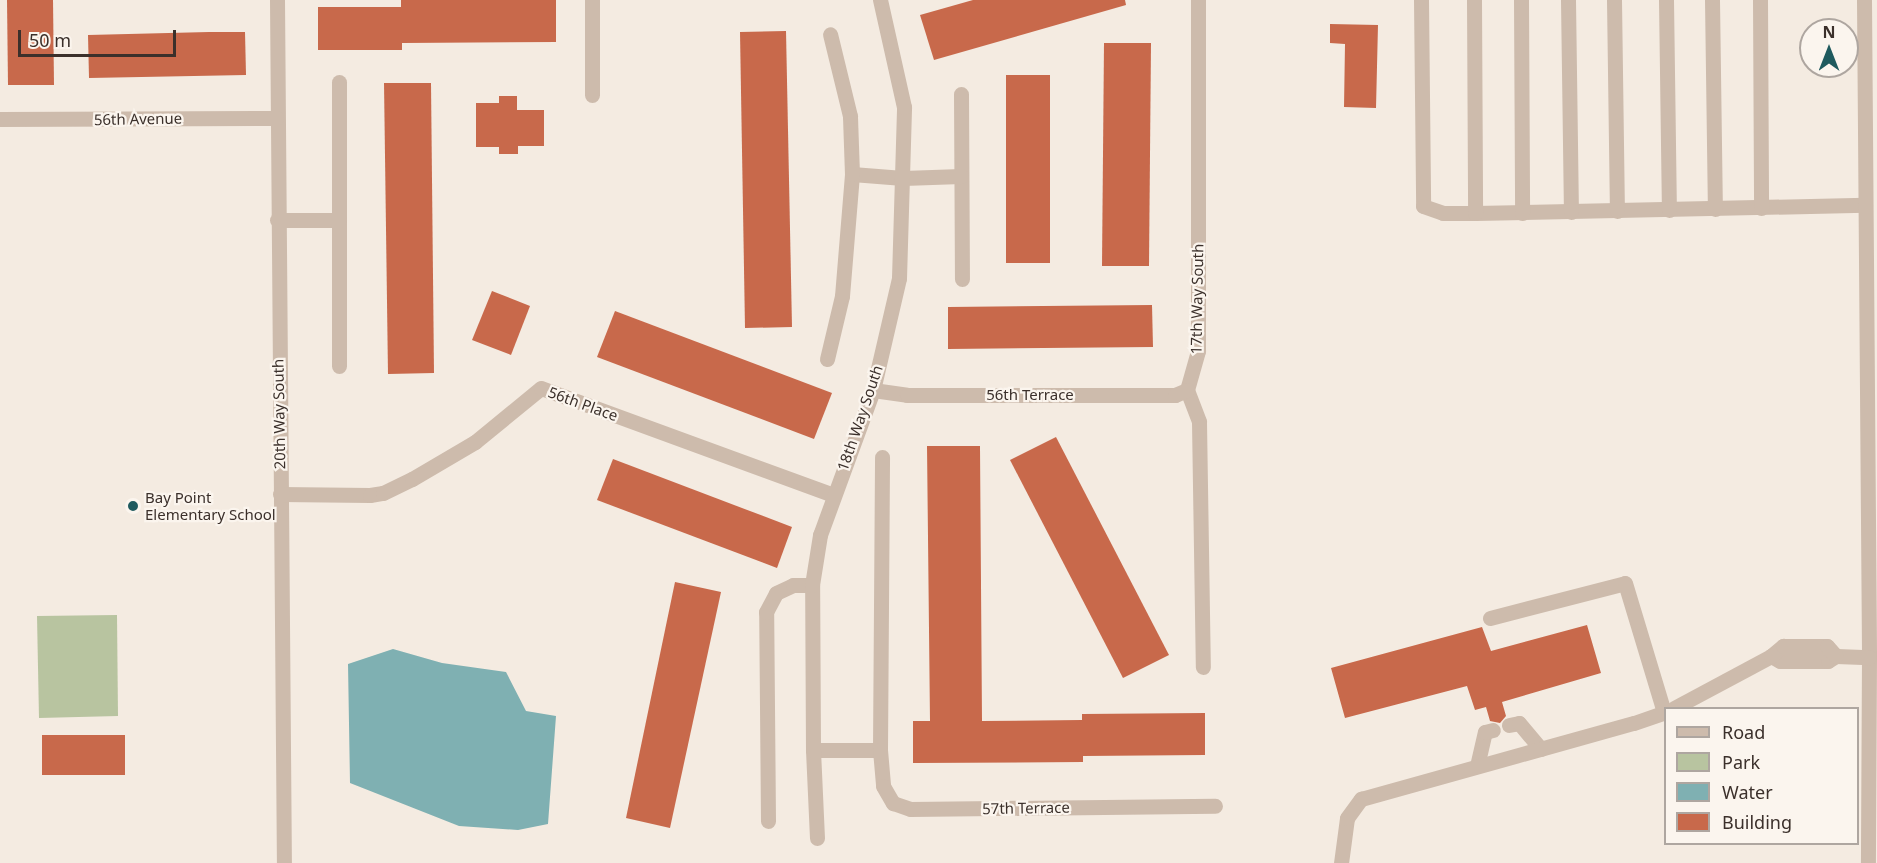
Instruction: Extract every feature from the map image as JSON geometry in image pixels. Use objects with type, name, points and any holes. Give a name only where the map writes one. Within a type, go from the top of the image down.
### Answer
[{"type":"street","name":"20th Way South","points":[[277,0],[276,118],[284,863]]},
{"type":"street","points":[[591,94],[592,0]]},
{"type":"street","name":"18th Way South","points":[[817,838],[813,750],[812,585],[820,535],[873,390],[899,278],[904,108],[880,0]]},
{"type":"street","name":"17th Way South","points":[[1187,390],[1198,351],[1198,0]]},
{"type":"street","points":[[1421,0],[1423,206],[1443,213],[1522,213],[1865,205]]},
{"type":"street","points":[[1474,0],[1475,213]]},
{"type":"street","points":[[1521,0],[1522,213]]},
{"type":"street","points":[[1568,0],[1571,212]]},
{"type":"street","points":[[1614,0],[1617,211]]},
{"type":"street","points":[[1666,0],[1669,210]]},
{"type":"street","points":[[1712,0],[1715,209]]},
{"type":"street","points":[[1760,0],[1761,208]]},
{"type":"street","points":[[1855,863],[1868,863],[1869,657],[1865,205],[1871,148],[1871,90],[1864,0]]},
{"type":"street","points":[[827,359],[842,296],[852,174],[850,116],[830,34]]},
{"type":"street","points":[[339,82],[339,366]]},
{"type":"street","points":[[961,93],[962,279]]},
{"type":"street","name":"56th Avenue","points":[[0,119],[276,118]]},
{"type":"street","points":[[852,174],[903,178],[961,176]]},
{"type":"street","points":[[277,220],[339,220]]},
{"type":"street","name":"56th Place","points":[[280,494],[369,495],[383,492],[412,479],[475,442],[541,388],[833,495]]},
{"type":"street","name":"56th Terrace","points":[[873,390],[907,395],[1175,395],[1187,390]]},
{"type":"street","points":[[1187,390],[1199,422],[1203,667]]},
{"type":"street","name":"57th Terrace","points":[[882,457],[880,750],[883,786],[893,803],[910,809],[1215,806]]},
{"type":"street","points":[[1490,618],[1625,583],[1667,707]]},
{"type":"street","points":[[768,821],[766,612],[776,593],[793,585],[812,585]]},
{"type":"street","points":[[1675,707],[1771,656],[1783,646],[1827,646],[1836,656],[1869,657]]},
{"type":"street","points":[[1341,863],[1347,818],[1361,799],[1664,712]]},
{"type":"street","points":[[1509,725],[1519,723],[1541,749]]},
{"type":"street","points":[[1477,766],[1485,732],[1493,730]]},
{"type":"street","points":[[813,750],[880,750]]},
{"type":"green space","points":[[117,615],[118,716],[39,718],[37,616]]},
{"type":"water","points":[[393,649],[442,663],[506,672],[526,711],[556,716],[548,824],[518,830],[459,826],[350,783],[348,664]]},
{"type":"building","points":[[7,0],[53,0],[54,85],[8,85]]},
{"type":"building","points":[[401,0],[556,0],[556,42],[402,43],[402,50],[318,50],[318,7],[401,7]]},
{"type":"building","points":[[973,0],[1125,0],[1126,5],[934,60],[920,15]]},
{"type":"building","points":[[1330,24],[1378,25],[1376,108],[1344,107],[1345,44],[1330,43]]},
{"type":"building","points":[[786,31],[792,327],[745,328],[740,32]]},
{"type":"building","points":[[245,32],[246,75],[89,78],[88,35]]},
{"type":"building","points":[[1104,43],[1151,43],[1149,266],[1102,266]]},
{"type":"building","points":[[1006,75],[1050,75],[1050,263],[1006,263]]},
{"type":"building","points":[[384,83],[431,83],[434,373],[388,374]]},
{"type":"building","points":[[499,96],[517,96],[517,110],[544,110],[544,146],[518,146],[518,154],[499,154],[499,147],[476,147],[476,103],[499,103]]},
{"type":"building","points":[[492,291],[530,306],[511,355],[472,340]]},
{"type":"building","points":[[1152,305],[1153,347],[948,349],[948,307]]},
{"type":"building","points":[[615,311],[832,393],[814,439],[597,357]]},
{"type":"building","points":[[1056,437],[1169,655],[1123,678],[1010,460]]},
{"type":"building","points":[[927,446],[980,446],[982,721],[1082,720],[1082,714],[1205,713],[1205,755],[1083,756],[1083,762],[913,763],[913,721],[930,721]]},
{"type":"building","points":[[613,459],[792,527],[777,568],[597,500]]},
{"type":"building","points":[[675,582],[721,592],[670,828],[626,818]]},
{"type":"building","points":[[1587,625],[1601,673],[1502,702],[1506,716],[1500,723],[1490,721],[1486,707],[1475,710],[1467,686],[1345,718],[1331,668],[1482,627],[1491,651]]},
{"type":"building","points":[[42,735],[125,735],[125,775],[42,775]]},
{"type":"place","name":"Bay Point Elementary School","points":[[133,506]]}]
